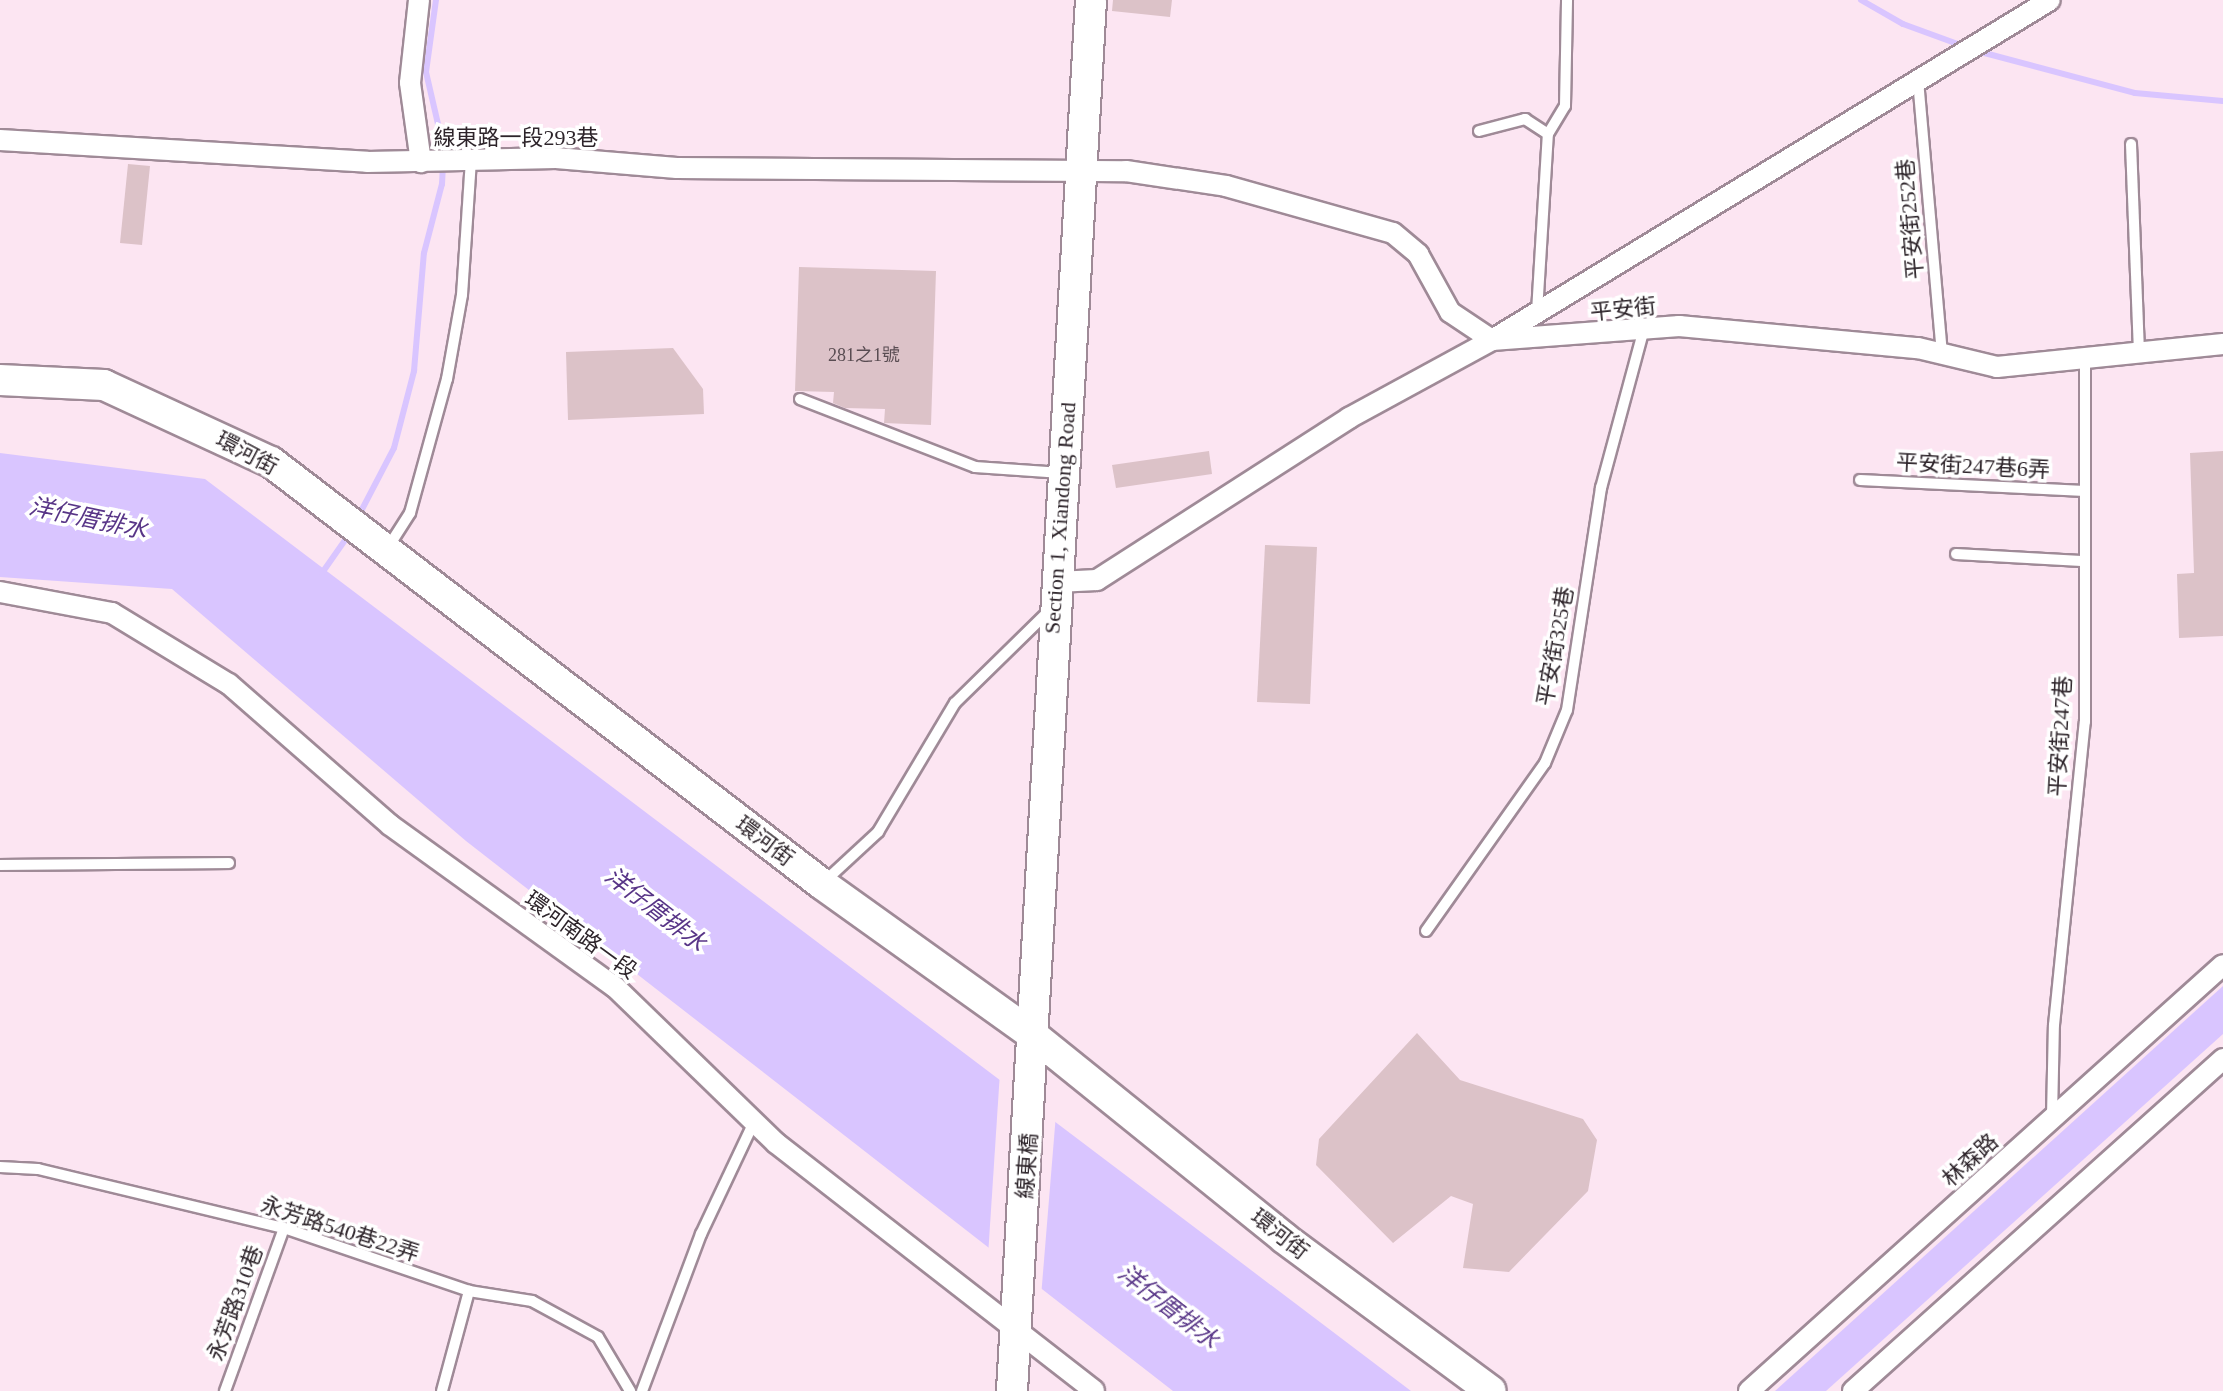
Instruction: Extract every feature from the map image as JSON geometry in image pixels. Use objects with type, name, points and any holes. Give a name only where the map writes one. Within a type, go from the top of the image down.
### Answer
[{"type":"street","points":[[419,0],[410,83],[429,162]]},
{"type":"street","name":"Section 1, Xiandong Road","points":[[1034,1036],[1055,594],[1091,0]]},
{"type":"street","points":[[1055,594],[1097,580],[1349,418],[1492,340],[2050,0]]},
{"type":"street","name":"線東路一段293巷","points":[[0,140],[429,162],[1081,170]]},
{"type":"street","points":[[1081,170],[1226,186],[1393,233],[1418,254],[1450,312],[1492,340]]},
{"type":"street","name":"平安街","points":[[1492,340],[1643,332],[1679,326],[1942,355],[1997,367],[2085,354],[2223,344]]},
{"type":"street","name":"環河街","points":[[0,380],[104,385],[271,462],[822,884],[1034,1036],[1284,1238],[1491,1391]]},
{"type":"street","name":"環河南路一段","points":[[0,592],[112,613],[190,655],[390,825],[615,987],[755,1120],[1017,1334],[1094,1391]]},
{"type":"street","name":"林森路","points":[[1749,1391],[2223,965]]},
{"type":"street","name":"線東橋","points":[[1017,1334],[1034,1036]]},
{"type":"street","points":[[1853,1391],[2223,1059]]},
{"type":"street","points":[[1012,1391],[1017,1334]]},
{"type":"lane","points":[[1537,312],[1548,134],[1565,106],[1567,0]]},
{"type":"lane","name":"平安街252巷","points":[[1918,80],[1942,355]]},
{"type":"lane","points":[[1479,131],[1525,119],[1548,134]]},
{"type":"lane","points":[[2131,144],[2139,350]]},
{"type":"lane","points":[[386,551],[410,513],[447,379],[462,295],[471,161]]},
{"type":"lane","name":"平安街325巷","points":[[1426,931],[1545,763],[1567,710],[1601,488],[1643,332]]},
{"type":"lane","name":"平安街247巷","points":[[2052,1119],[2054,1025],[2085,722],[2081,561],[2085,491],[2085,354]]},
{"type":"lane","points":[[800,399],[975,467],[1064,473]]},
{"type":"lane","name":"平安街247巷6弄","points":[[1860,480],[2085,491]]},
{"type":"lane","points":[[1956,554],[2081,561]]},
{"type":"lane","points":[[822,884],[878,832],[955,703],[1055,594]]},
{"type":"lane","points":[[0,865],[229,863]]},
{"type":"lane","points":[[642,1391],[701,1234],[755,1120]]},
{"type":"lane","name":"永芳路540巷22弄","points":[[0,1167],[38,1169],[284,1228],[469,1291],[532,1301],[572,1318],[598,1337],[630,1391]]},
{"type":"lane","name":"永芳路310巷","points":[[225,1391],[284,1228]]},
{"type":"lane","points":[[442,1391],[469,1291]]},
{"type":"water","name":"洋仔厝排水","points":[[0,453],[205,479],[1411,1391],[1173,1391],[466,841],[172,589],[0,577]]},
{"type":"water","points":[[2223,986],[2223,1034],[1826,1391],[1775,1391]]},
{"type":"pier","points":[[1000,1072],[1056,1114],[1041,1297],[988,1256]]},
{"type":"building","points":[[1113,0],[1172,0],[1170,17],[1112,11]]},
{"type":"building","points":[[128,164],[150,166],[142,245],[120,243]]},
{"type":"building","points":[[799,267],[936,271],[931,425],[884,423],[885,409],[845,408],[833,403],[834,392],[795,391]]},
{"type":"building","points":[[673,348],[703,389],[704,414],[568,420],[566,352]]},
{"type":"building","points":[[1209,451],[1212,474],[1116,488],[1112,465]]},
{"type":"building","points":[[2223,451],[2223,636],[2179,638],[2177,574],[2194,573],[2190,453]]},
{"type":"building","points":[[1265,545],[1317,547],[1310,704],[1257,702]]},
{"type":"building","points":[[1417,1033],[1460,1080],[1583,1119],[1597,1140],[1588,1191],[1509,1272],[1463,1268],[1473,1204],[1451,1196],[1393,1243],[1316,1165],[1319,1139]]},
{"type":"waterway","points":[[357,519],[394,448],[414,371],[424,253],[442,184],[444,150],[426,72],[436,0]]},
{"type":"waterway","points":[[1861,0],[1903,24],[1966,47]]},
{"type":"waterway","points":[[1977,51],[2135,93],[2223,101]]},
{"type":"waterway","points":[[322,573],[350,533]]}]
